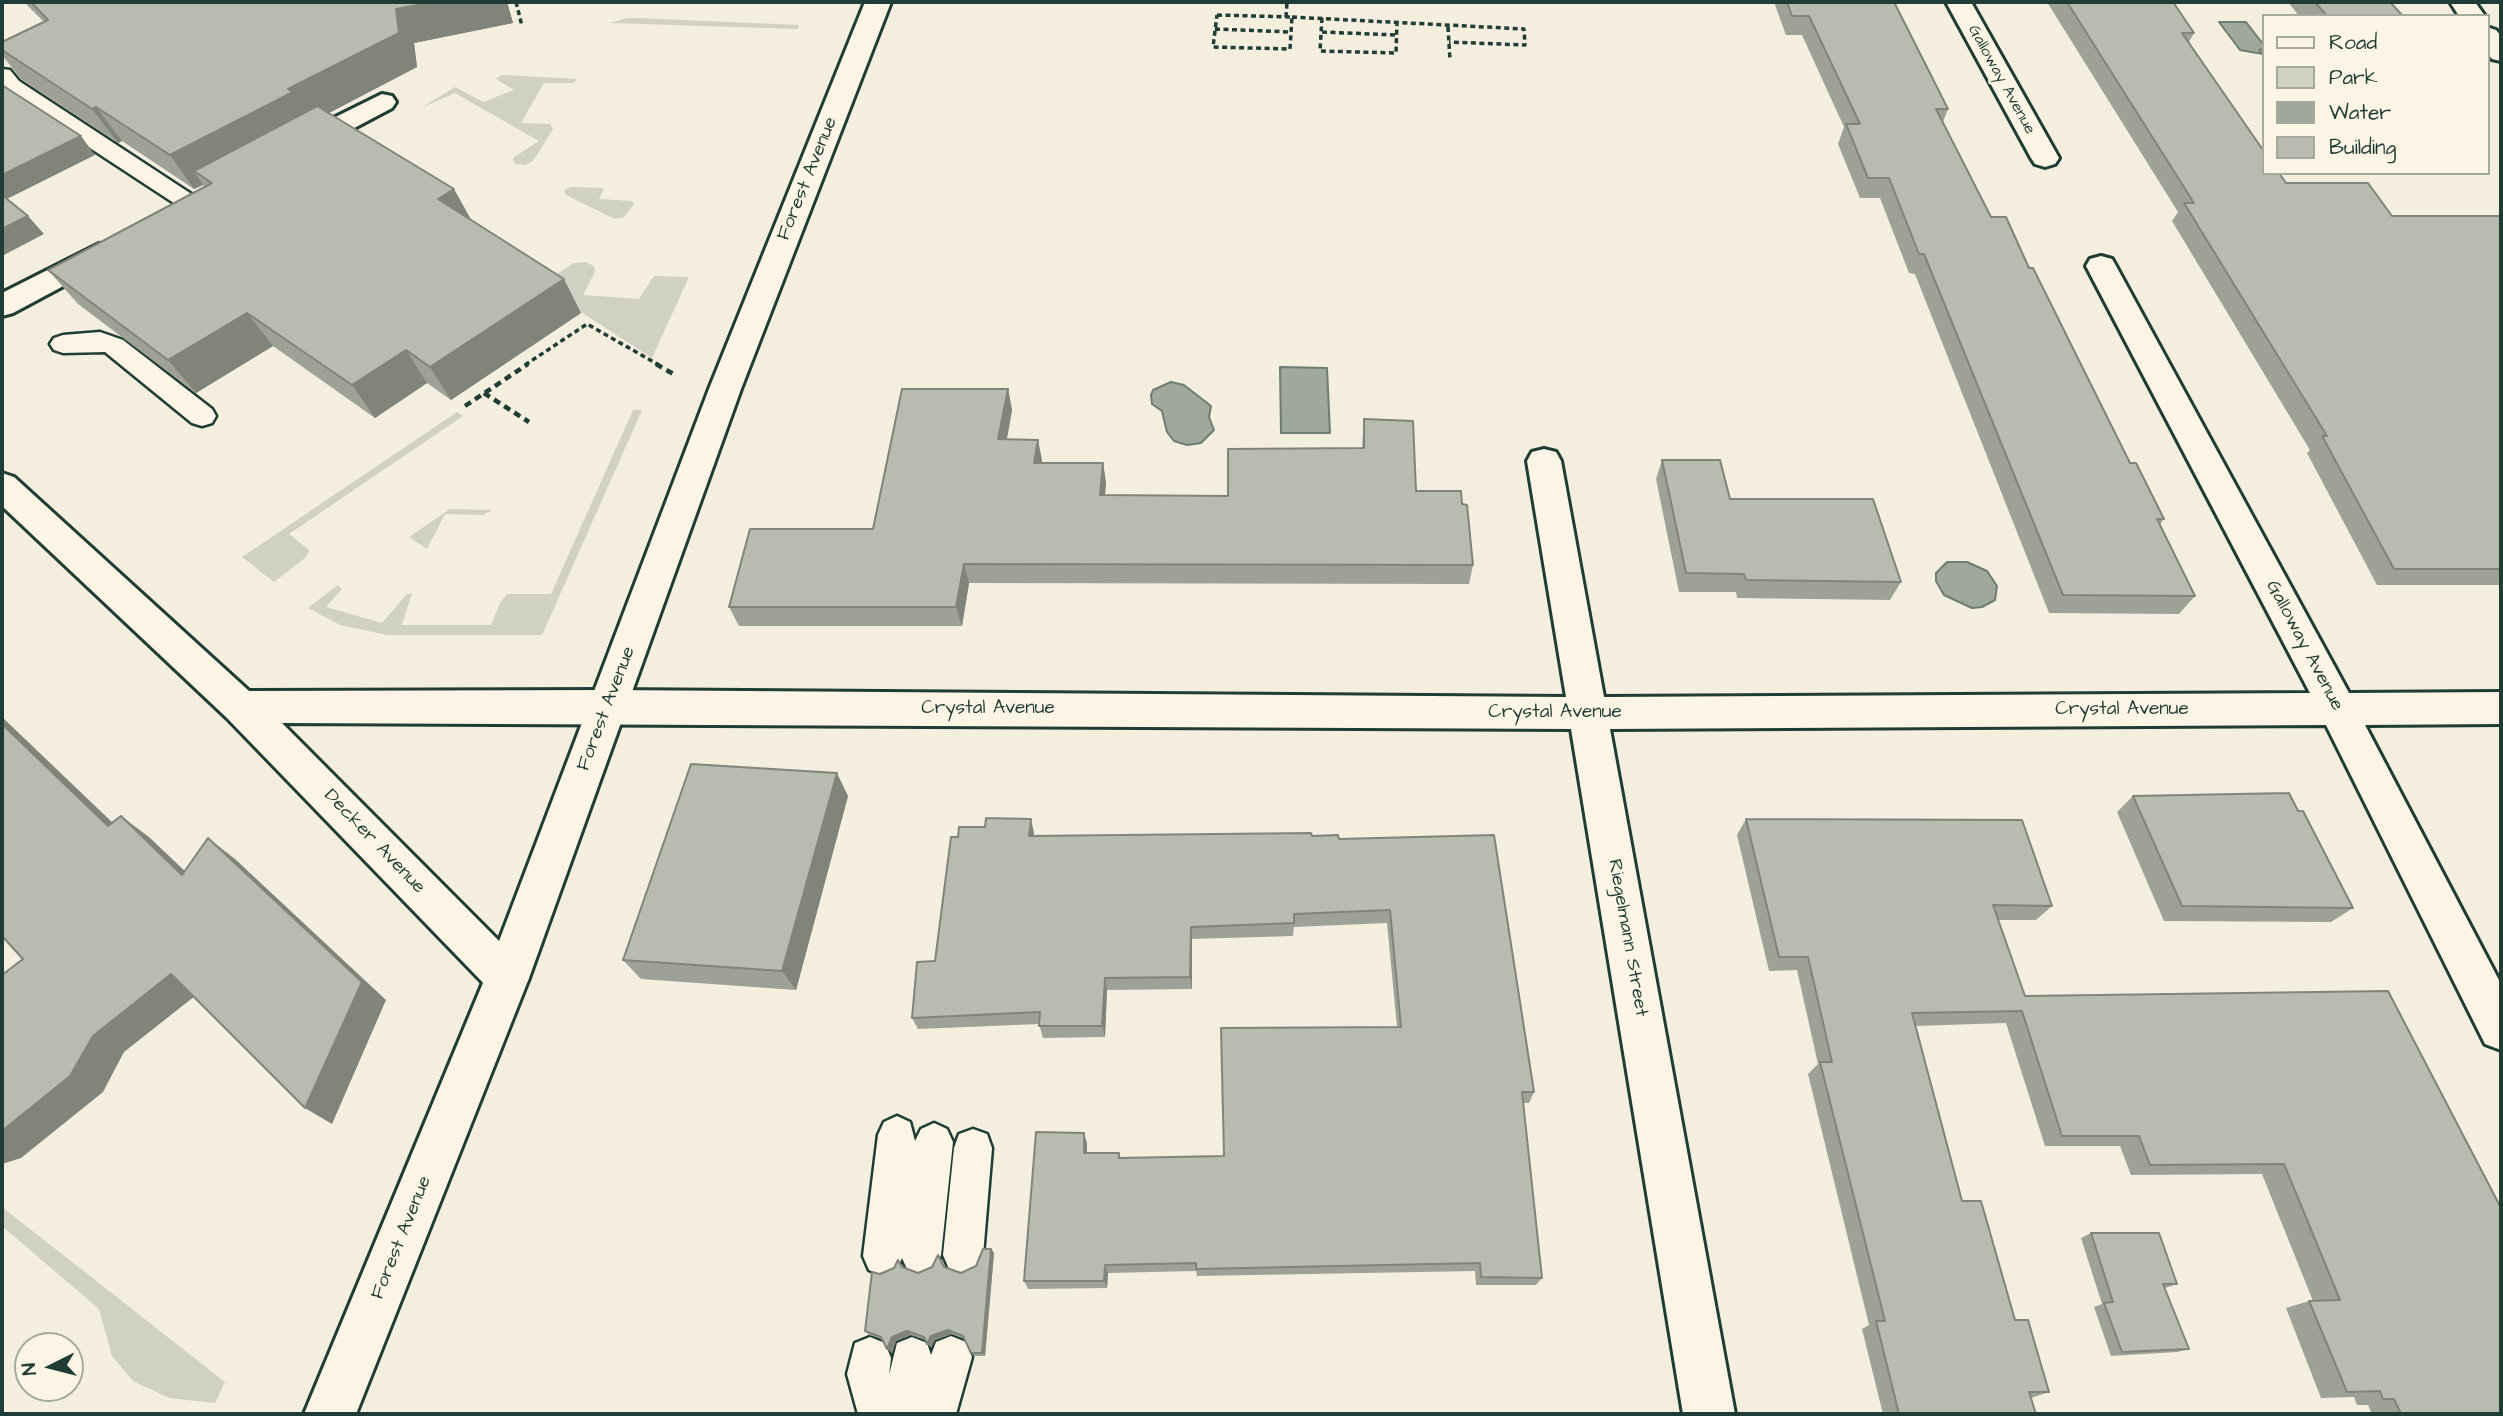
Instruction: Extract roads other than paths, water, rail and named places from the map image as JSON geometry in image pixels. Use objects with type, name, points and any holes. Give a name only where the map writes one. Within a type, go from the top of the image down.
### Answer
[{"type":"street","name":"Forest Avenue","points":[[330,1414],[507,978],[724,389],[878,2]]},
{"type":"street","name":"Galloway Avenue","points":[[1958,2],[2045,158]]},
{"type":"street","points":[[2489,38],[2501,53]]},
{"type":"street","points":[[275,160],[382,102]]},
{"type":"street","points":[[2,306],[119,243]]},
{"type":"street","name":"Galloway Avenue","points":[[2101,266],[2337,708],[2501,1029]]},
{"type":"street","name":"Riegelmann Street","points":[[1544,461],[1709,1414]]},
{"type":"street","name":"Decker Avenue","points":[[2,486],[241,707],[507,978]]},
{"type":"street","points":[[241,707],[609,706]]},
{"type":"street","name":"Crystal Avenue","points":[[609,706],[1588,713],[2501,708]]},
{"type":"lane","points":[[2,75],[11,86],[191,204]]},
{"type":"lane","points":[[64,344],[100,341],[114,346],[202,416]]},
{"type":"lane","points":[[883,1256],[916,1138],[921,1255]]},
{"type":"lane","points":[[963,1255],[974,1148]]},
{"type":"lane","points":[[906,1414],[932,1357],[935,1414]]},
{"type":"lane","points":[[870,1358],[869,1374],[879,1414]]},
{"type":"water","points":[[2219,22],[2246,22],[2262,43],[2262,49],[2259,50],[2262,54],[2240,50]]},
{"type":"water","points":[[1280,367],[1327,368],[1330,433],[1281,433]]},
{"type":"water","points":[[1171,382],[1184,385],[1211,406],[1209,417],[1214,430],[1201,443],[1187,445],[1174,441],[1167,432],[1162,411],[1152,404],[1153,390]]},
{"type":"water","points":[[1947,562],[1967,562],[1987,571],[1997,586],[1995,600],[1982,607],[1972,608],[1944,595],[1936,581],[1936,573]]}]
